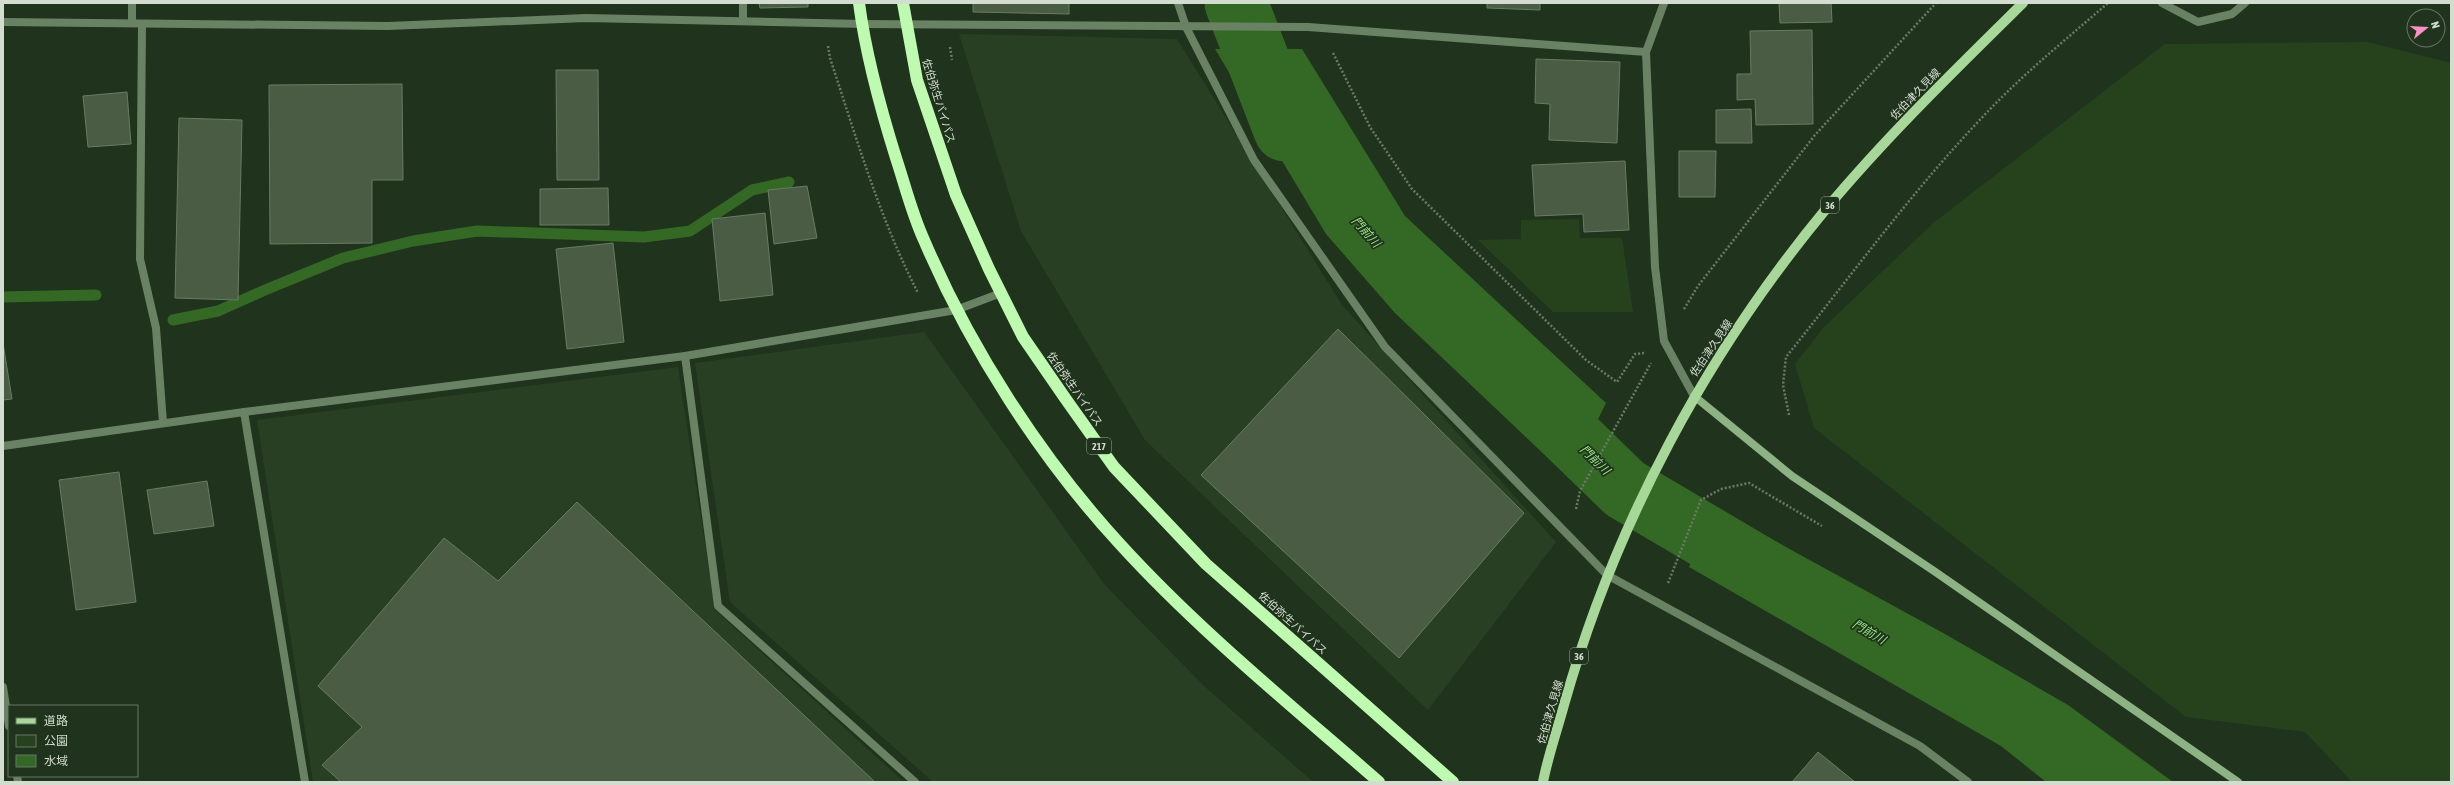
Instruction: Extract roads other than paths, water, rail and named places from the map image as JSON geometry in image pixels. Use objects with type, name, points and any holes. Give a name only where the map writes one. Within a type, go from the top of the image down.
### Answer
[{"type":"highway","points":[[859,3],[877,99],[922,238],[956,310],[1029,431],[1076,493],[1118,543],[1165,591],[1378,782]]},
{"type":"highway","name":"佐伯弥生バイパス","points":[[903,3],[905,24],[917,80],[956,195],[1023,337],[1114,467],[1206,564],[1453,782]]},
{"type":"main road","name":"佐伯津久見線","points":[[1543,782],[1577,661],[1607,575],[1626,533],[1694,396],[1739,327],[1826,210],[1915,110],[2023,3]]},
{"type":"street","points":[[132,3],[132,23]]},
{"type":"street","points":[[743,3],[743,21]]},
{"type":"street","points":[[1178,3],[1186,28],[1254,160],[1385,347],[1607,575],[1920,746],[1968,782]]},
{"type":"street","points":[[1664,3],[1646,52],[1655,267],[1664,341],[1694,396],[1792,476],[1934,571],[2238,782]]},
{"type":"street","points":[[2162,3],[2198,22],[2232,14],[2245,3]]},
{"type":"street","points":[[3,22],[388,26],[586,18],[862,24],[1186,28],[1205,26],[1308,27],[1646,52]]},
{"type":"street","points":[[142,24],[140,259],[156,328],[163,423]]},
{"type":"street","points":[[3,446],[244,412],[685,356],[956,310],[1001,293]]},
{"type":"street","points":[[685,356],[718,606],[915,782]]},
{"type":"street","points":[[244,412],[305,782]]},
{"type":"street","points":[[3,687],[8,720]]},
{"type":"water","points":[[1215,49],[1302,49],[1405,216],[1606,403],[1569,478],[1395,313],[1326,234]]},
{"type":"water","points":[[1729,516],[1945,634],[2068,705],[2173,782],[2046,782],[2001,746],[1689,567],[1709,520]]},
{"type":"waterway","name":"門前川","points":[[1236,3],[1285,130]]},
{"type":"waterway","points":[[173,320],[218,311],[343,258],[413,241],[477,231],[644,237],[690,231],[752,190],[789,182]]},
{"type":"waterway","points":[[3,297],[96,295]]},
{"type":"waterway","name":"門前川","points":[[1521,388],[1625,489],[1778,579]]}]
